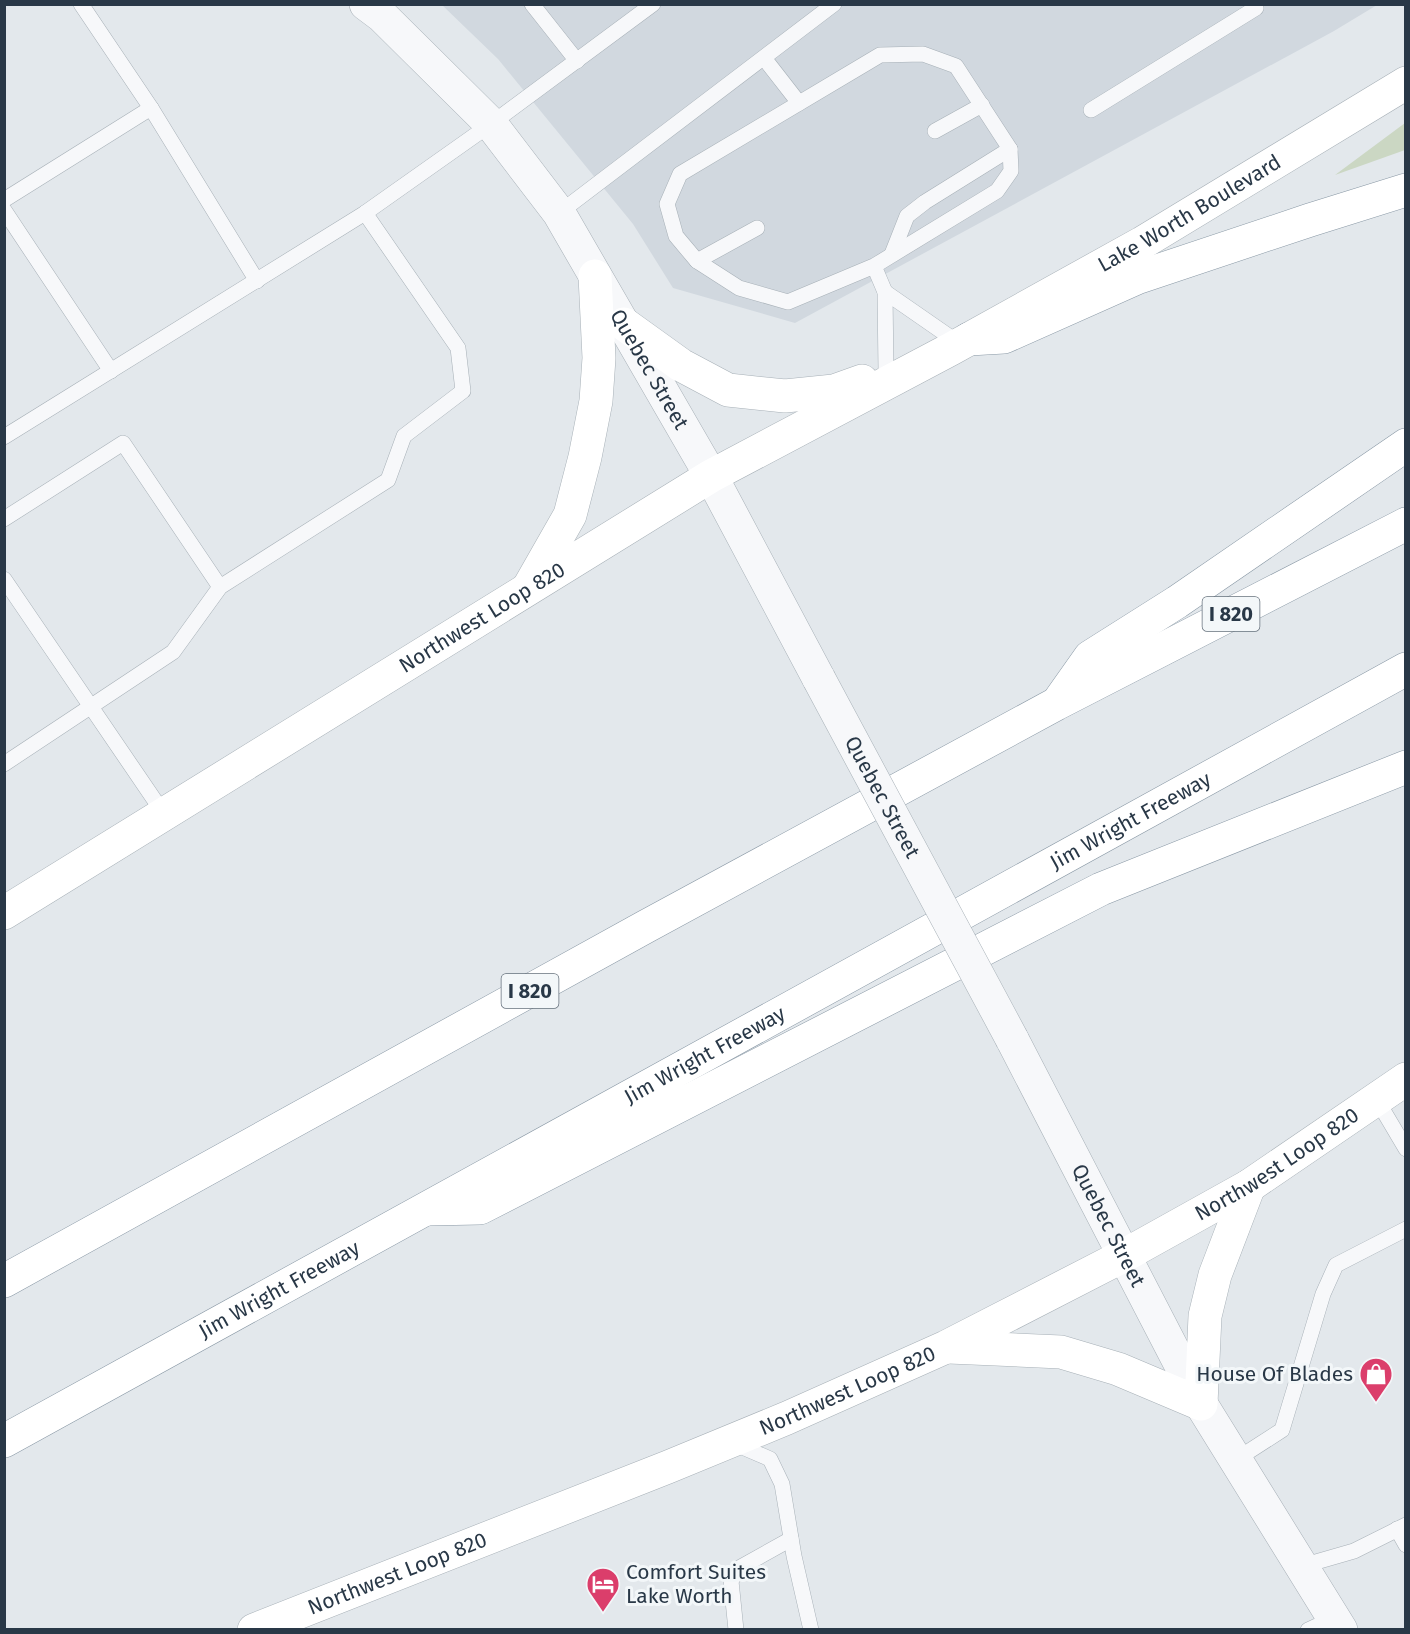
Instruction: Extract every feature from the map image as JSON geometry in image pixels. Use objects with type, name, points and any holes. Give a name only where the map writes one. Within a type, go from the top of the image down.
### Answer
[{"type":"main road","name":"Lake Worth Boulevard","points":[[960,344],[1142,243],[1406,83]]},
{"type":"main road","points":[[624,324],[681,365],[728,390],[785,396],[834,391],[960,344],[1004,337],[1139,277],[1406,190]]},
{"type":"main road","points":[[527,590],[570,515],[584,460],[596,401],[599,358],[595,276]]},
{"type":"main road","name":"Northwest Loop 820","points":[[4,913],[711,476],[960,344]]},
{"type":"main road","points":[[1056,704],[1090,657],[1177,602],[1406,445]]},
{"type":"main road","name":"I 820","points":[[4,1281],[645,927],[1056,704],[1406,524]]},
{"type":"main road","name":"Jim Wright Freeway","points":[[4,1441],[1406,669]]},
{"type":"main road","points":[[424,1210],[480,1208],[1101,889],[1406,767]]},
{"type":"main road","name":"Northwest Loop 820","points":[[254,1629],[729,1441],[946,1347],[1125,1255],[1249,1186],[1406,1079]]},
{"type":"main road","points":[[946,1347],[1061,1352],[1118,1369],[1201,1404],[1205,1316],[1215,1275],[1249,1186]]},
{"type":"street","name":"Quebec Street","points":[[366,4],[382,16],[491,124],[559,213],[711,476],[1012,1039],[1201,1404],[1302,1566],[1328,1626]]},
{"type":"lane","points":[[81,4],[151,108],[256,281]]},
{"type":"lane","points":[[532,4],[577,61]]},
{"type":"lane","points":[[4,437],[365,213],[491,124],[653,4]]},
{"type":"lane","points":[[559,213],[834,4]]},
{"type":"lane","points":[[1091,110],[1259,6]]},
{"type":"lane","points":[[923,54],[956,66],[1010,149],[1011,171],[997,191],[874,266],[788,302],[739,288],[697,261],[676,236],[667,204],[680,174],[799,103],[880,55],[923,54]]},
{"type":"lane","points":[[764,58],[799,103]]},
{"type":"lane","points":[[935,131],[982,105]]},
{"type":"lane","points":[[4,200],[151,108]]},
{"type":"lane","points":[[892,255],[907,216],[925,202],[1010,149]]},
{"type":"lane","points":[[4,210],[111,371]]},
{"type":"lane","points":[[4,764],[173,652],[220,587],[388,480],[404,436],[463,391],[458,348],[365,213]]},
{"type":"lane","points":[[697,261],[757,228]]},
{"type":"lane","points":[[874,266],[885,292],[886,372]]},
{"type":"lane","points":[[885,292],[960,344]]},
{"type":"lane","points":[[4,519],[123,443],[220,587]]},
{"type":"lane","points":[[4,579],[164,814]]},
{"type":"lane","points":[[1377,1100],[1406,1149]]},
{"type":"lane","points":[[1237,1459],[1282,1430],[1323,1294],[1336,1265],[1406,1229]]},
{"type":"lane","points":[[729,1441],[770,1459],[782,1484],[791,1539],[811,1629]]},
{"type":"lane","points":[[1302,1566],[1354,1551],[1401,1527],[1406,1545]]},
{"type":"lane","points":[[736,1629],[731,1581],[739,1568],[791,1539]]},
{"type":"shaded area","points":[[442,5],[1377,5],[1334,31],[795,323],[673,288],[633,224],[498,59]]},
{"type":"green space","points":[[1405,123],[1405,150],[1335,175]]},
{"type":"place","name":"House Of Blades","points":[[1376,1403]]},
{"type":"place","name":"Comfort Suites Lake Worth","points":[[603,1613]]}]
